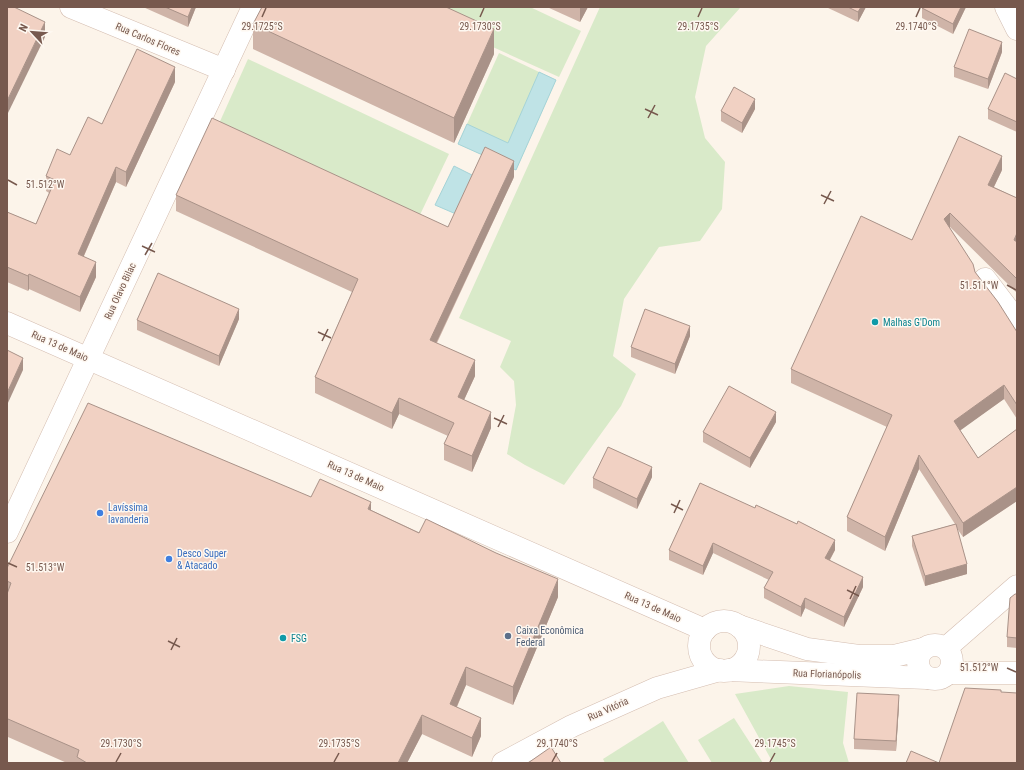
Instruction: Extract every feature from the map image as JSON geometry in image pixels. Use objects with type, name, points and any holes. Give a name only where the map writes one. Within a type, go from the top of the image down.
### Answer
[{"type":"main road","name":"Rua Carlos Flores","points":[[72,7],[224,70]]},
{"type":"main road","name":"Rua Olavo Bilac","points":[[7,532],[253,7]]},
{"type":"main road","points":[[1006,7],[1017,29]]},
{"type":"main road","points":[[985,279],[1017,321]]},
{"type":"main road","name":"Rua 13 de Maio","points":[[7,323],[705,630]]},
{"type":"main road","points":[[946,648],[1017,586]]},
{"type":"main road","points":[[724,621],[732,622],[739,626],[745,632],[748,639],[747,656],[735,668],[724,670],[712,667],[701,656],[699,648],[700,640],[705,630],[716,622],[724,621]]},
{"type":"main road","name":"Rua Florianópolis","points":[[739,626],[806,649],[859,656],[894,656],[923,650]]},
{"type":"main road","points":[[934,645],[940,645],[946,648],[952,658],[949,673],[938,680],[927,678],[922,675],[917,660],[923,650],[928,646],[934,645]]},
{"type":"main road","name":"Rua Florianópolis","points":[[724,670],[927,678]]},
{"type":"main road","name":"Rua Vitória","points":[[503,763],[572,726],[657,688],[724,670]]},
{"type":"main road","points":[[949,673],[1017,673]]},
{"type":"green space","points":[[404,7],[530,7],[581,31],[559,77]]},
{"type":"green space","points":[[600,7],[740,8],[706,46],[695,97],[705,138],[725,162],[722,209],[700,241],[659,247],[624,299],[613,356],[636,374],[621,406],[564,485],[507,454],[516,405],[514,381],[500,367],[511,341],[459,318]]},
{"type":"green space","points":[[499,53],[556,80],[516,170],[458,144]]},
{"type":"green space","points":[[248,59],[449,154],[418,219],[217,128]]},
{"type":"green space","points":[[789,686],[848,692],[843,743],[849,763],[773,763],[735,694]]},
{"type":"green space","points":[[734,718],[763,763],[712,763],[698,740]]},
{"type":"green space","points":[[663,721],[689,763],[605,763],[603,759]]},
{"type":"water","points":[[539,72],[556,80],[516,170],[458,144],[467,124],[508,143]]},
{"type":"water","points":[[454,166],[474,176],[456,214],[435,205]]},
{"type":"building","points":[[7,7],[14,7],[45,22],[7,101]]},
{"type":"building","points":[[165,7],[192,7],[188,17]]},
{"type":"building","points":[[262,7],[446,7],[494,29],[454,118],[253,24]]},
{"type":"building","points":[[848,7],[861,7],[858,12]]},
{"type":"building","points":[[961,7],[953,24],[922,8]]},
{"type":"building","points":[[969,29],[1002,42],[988,79],[954,67]]},
{"type":"building","points":[[137,49],[175,67],[126,172],[116,167],[78,254],[96,262],[80,297],[29,274],[28,276],[7,267],[7,212],[36,224],[55,180],[46,176],[57,149],[70,155],[88,117],[102,124]]},
{"type":"building","points":[[1005,73],[1017,79],[1017,122],[988,109]]},
{"type":"building","points":[[734,87],[755,99],[742,123],[721,111]]},
{"type":"building","points":[[212,118],[448,227],[485,147],[514,161],[430,340],[475,360],[458,397],[491,412],[472,456],[444,444],[454,423],[399,398],[392,413],[315,377],[358,279],[176,195]]},
{"type":"building","points":[[959,136],[1002,156],[988,185],[1017,198],[1017,233],[1014,240],[1017,242],[1017,279],[950,213],[944,219],[973,264],[975,272],[998,302],[1017,332],[1017,405],[1004,385],[954,421],[978,458],[1017,429],[1017,487],[963,523],[919,455],[885,537],[847,517],[892,415],[791,369],[861,216],[912,240]]},
{"type":"building","points":[[158,273],[239,309],[219,356],[137,320]]},
{"type":"building","points":[[645,309],[690,326],[675,364],[631,347]]},
{"type":"building","points":[[7,350],[23,358],[7,393]]},
{"type":"building","points":[[729,386],[776,412],[750,458],[703,432]]},
{"type":"building","points":[[88,403],[311,497],[320,479],[371,502],[368,509],[419,533],[426,519],[496,553],[558,579],[513,687],[466,667],[450,704],[481,718],[472,738],[422,715],[398,763],[87,763],[77,757],[79,750],[8,719],[7,721],[7,594],[11,583],[7,581],[7,568]]},
{"type":"building","points":[[608,447],[652,467],[637,499],[593,478]]},
{"type":"building","points":[[700,483],[755,508],[756,505],[797,524],[798,521],[835,540],[825,558],[863,577],[844,617],[805,598],[801,607],[764,588],[773,572],[713,543],[703,566],[669,550]]},
{"type":"building","points":[[956,524],[967,564],[925,576],[912,536]]},
{"type":"building","points":[[1017,594],[1017,638],[1007,637],[1010,598]]},
{"type":"building","points":[[965,688],[1001,690],[1001,692],[1017,693],[1017,763],[939,763]]},
{"type":"building","points":[[857,693],[899,695],[896,741],[854,739]]},
{"type":"building","points":[[551,747],[561,763],[528,763]]},
{"type":"building","points":[[911,751],[939,763],[906,763]]},
{"type":"place","name":"Malhas G'Dom","points":[[875,322]]},
{"type":"place","name":"Lavíssima lavanderia","points":[[100,513]]},
{"type":"place","name":"Desco Super & Atacado","points":[[169,559]]},
{"type":"place","name":"Caixa Econômica Federal","points":[[508,636]]},
{"type":"place","name":"FSG","points":[[283,638]]}]
